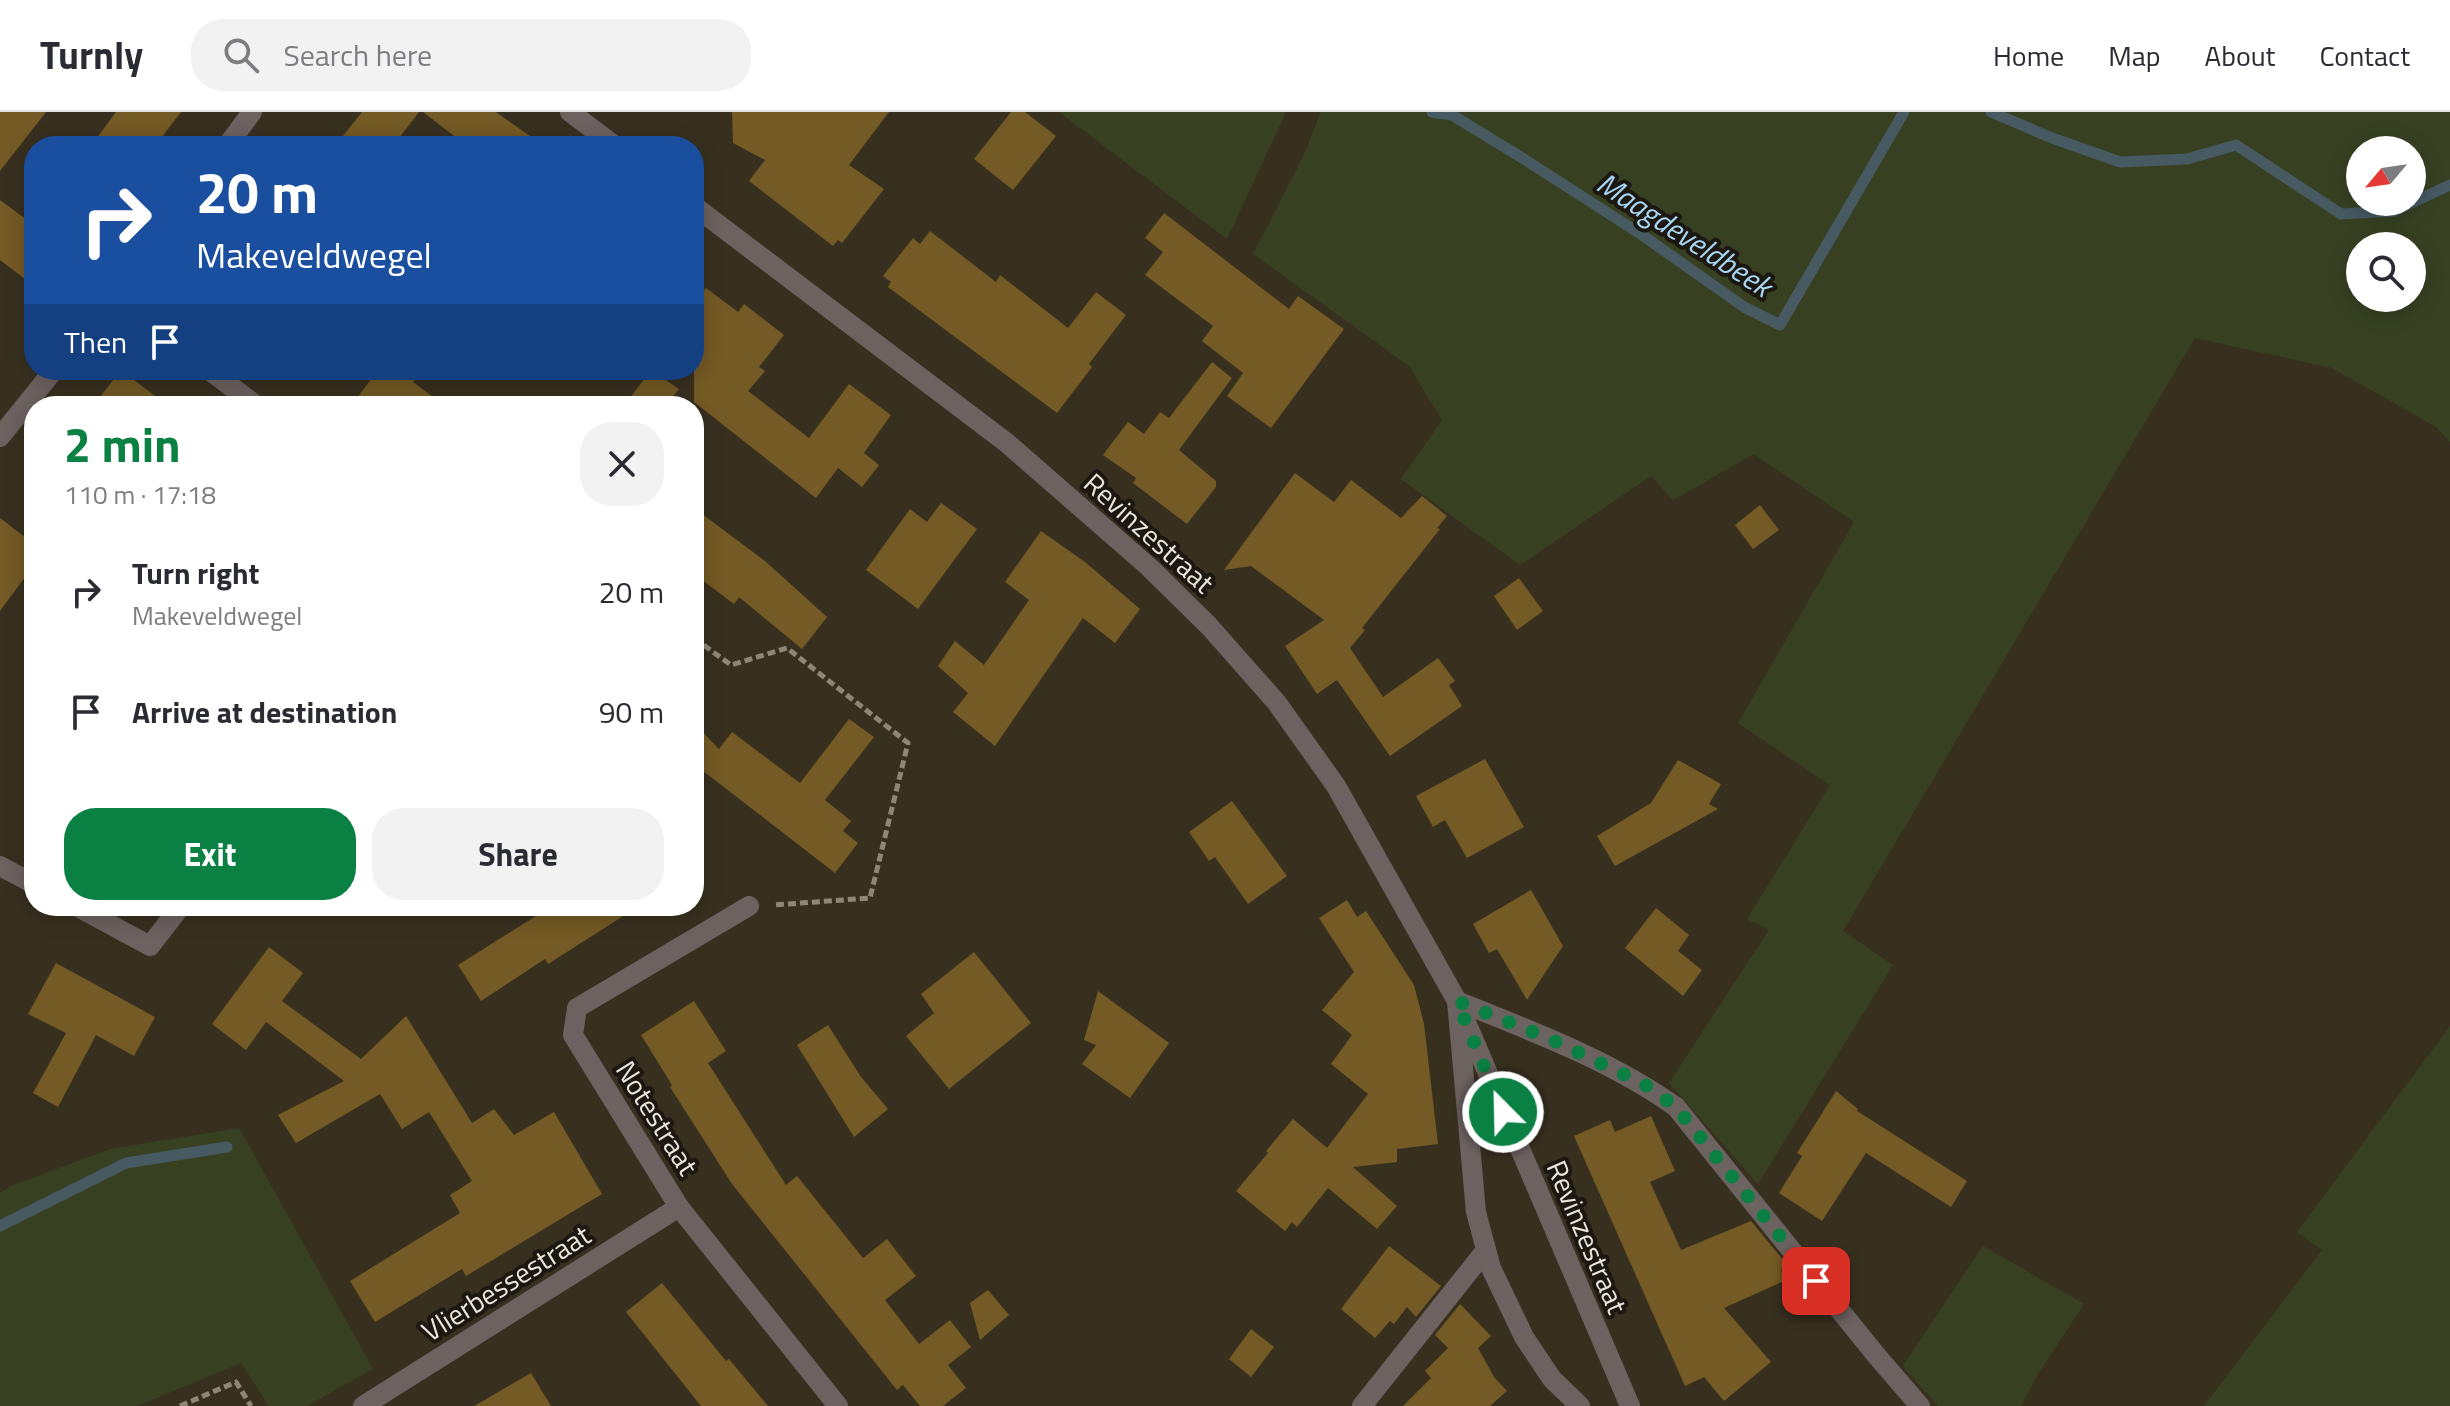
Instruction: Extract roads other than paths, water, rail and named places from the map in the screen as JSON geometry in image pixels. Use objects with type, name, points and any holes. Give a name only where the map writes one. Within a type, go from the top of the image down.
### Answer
[{"type":"street","points":[[234,136],[252,112]]},
{"type":"street","points":[[570,112],[602,136]]},
{"type":"street","name":"Revinzestraat","points":[[704,214],[1007,443],[1149,567],[1209,626],[1277,703],[1336,786],[1457,1001],[1630,1406]]},
{"type":"street","points":[[33,396],[46,380]]},
{"type":"street","points":[[222,380],[244,396]]},
{"type":"street","points":[[0,437],[24,407]]},
{"type":"street","points":[[0,866],[24,879]]},
{"type":"street","name":"Notestraat","points":[[749,906],[577,1008],[573,1035],[679,1207],[838,1406]]},
{"type":"street","points":[[94,916],[150,946],[173,916]]},
{"type":"street","points":[[1457,1001],[1550,1039],[1631,1078],[1676,1107],[1920,1406]]},
{"type":"street","name":"Revinzestraat","points":[[1457,1001],[1476,1212],[1491,1268],[1524,1337],[1552,1379],[1580,1406]]},
{"type":"street","name":"Vlierbessestraat","points":[[363,1406],[679,1207]]},
{"type":"street","points":[[1362,1406],[1486,1250]]},
{"type":"waterway","name":"Maagdeveldbeek","points":[[1432,112],[1452,115],[1524,159],[1642,235],[1744,307],[1780,325],[1904,112]]},
{"type":"waterway","name":"Maagdeveldbeek","points":[[1991,112],[2120,162],[2187,159],[2236,145],[2341,214],[2394,211],[2450,185]]},
{"type":"waterway","name":"Maagdeveldbeek","points":[[0,1226],[126,1163],[227,1147]]}]
